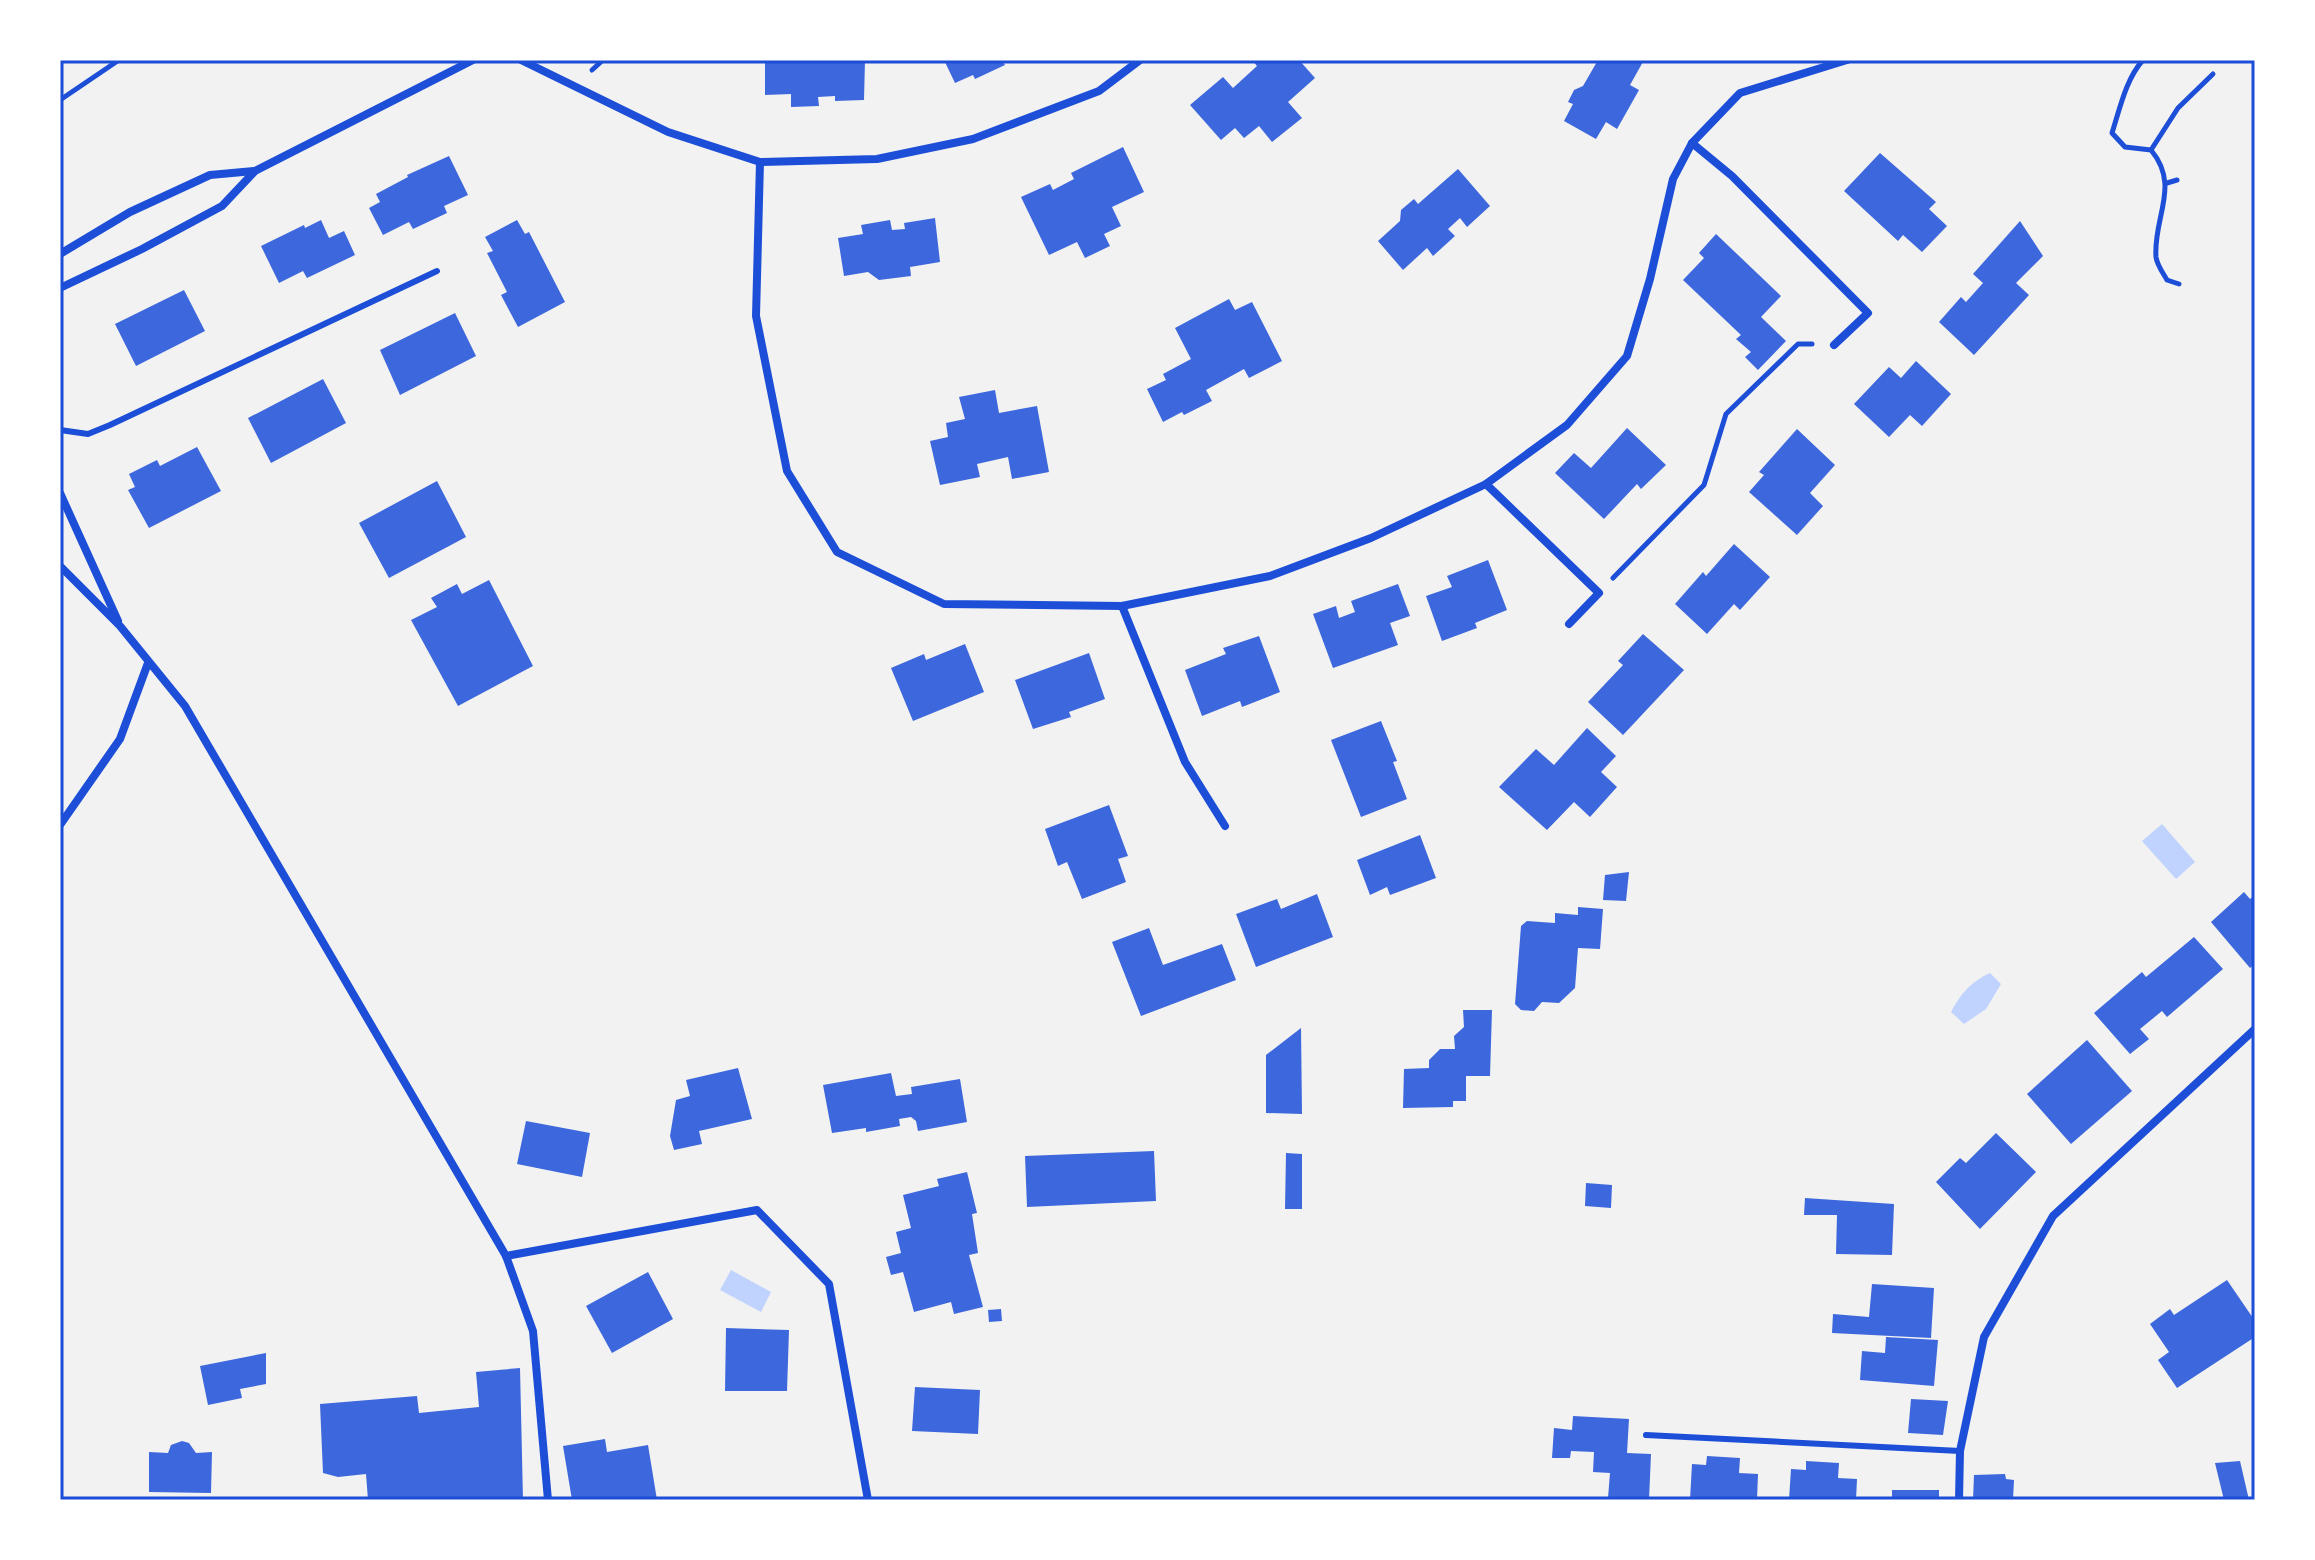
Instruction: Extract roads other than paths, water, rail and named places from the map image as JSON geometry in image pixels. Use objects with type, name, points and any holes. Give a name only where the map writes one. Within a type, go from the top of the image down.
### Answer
[{"type":"street","points":[[60,288],[222,206],[255,171],[473,60]]},
{"type":"street","points":[[521,60],[668,132],[760,162],[877,159],[973,139],[1099,91],[1140,60]]},
{"type":"street","points":[[760,162],[756,316],[787,471],[837,552],[944,604],[1122,606],[1270,576],[1371,538],[1486,484],[1567,425],[1627,356],[1650,279],[1673,179],[1692,143],[1740,93],[1847,60]]},
{"type":"street","points":[[1692,143],[1732,176],[1868,313],[1834,345]]},
{"type":"street","points":[[60,254],[130,212],[210,175],[255,171]]},
{"type":"street","points":[[1486,484],[1599,593],[1569,624]]},
{"type":"street","points":[[60,493],[120,626]]},
{"type":"street","points":[[60,566],[120,626],[185,706],[506,1256],[533,1331],[548,1500]]},
{"type":"street","points":[[1122,606],[1185,762],[1225,826]]},
{"type":"street","points":[[60,825],[120,739],[148,663]]},
{"type":"street","points":[[1959,1500],[1960,1451],[1984,1337],[2053,1216],[2255,1029]]},
{"type":"street","points":[[506,1256],[757,1210],[829,1284],[868,1500]]},
{"type":"lane","points":[[60,430],[88,434],[99,430],[437,271]]},
{"type":"lane","points":[[1646,1435],[1960,1451]]},
{"type":"water","points":[[2162,824],[2195,862],[2176,879],[2142,841]]},
{"type":"water","points":[[1990,973],[2001,984],[1986,1009],[1964,1024],[1951,1012],[1967,989]]},
{"type":"water","points":[[731,1270],[771,1292],[761,1312],[720,1290]]}]
